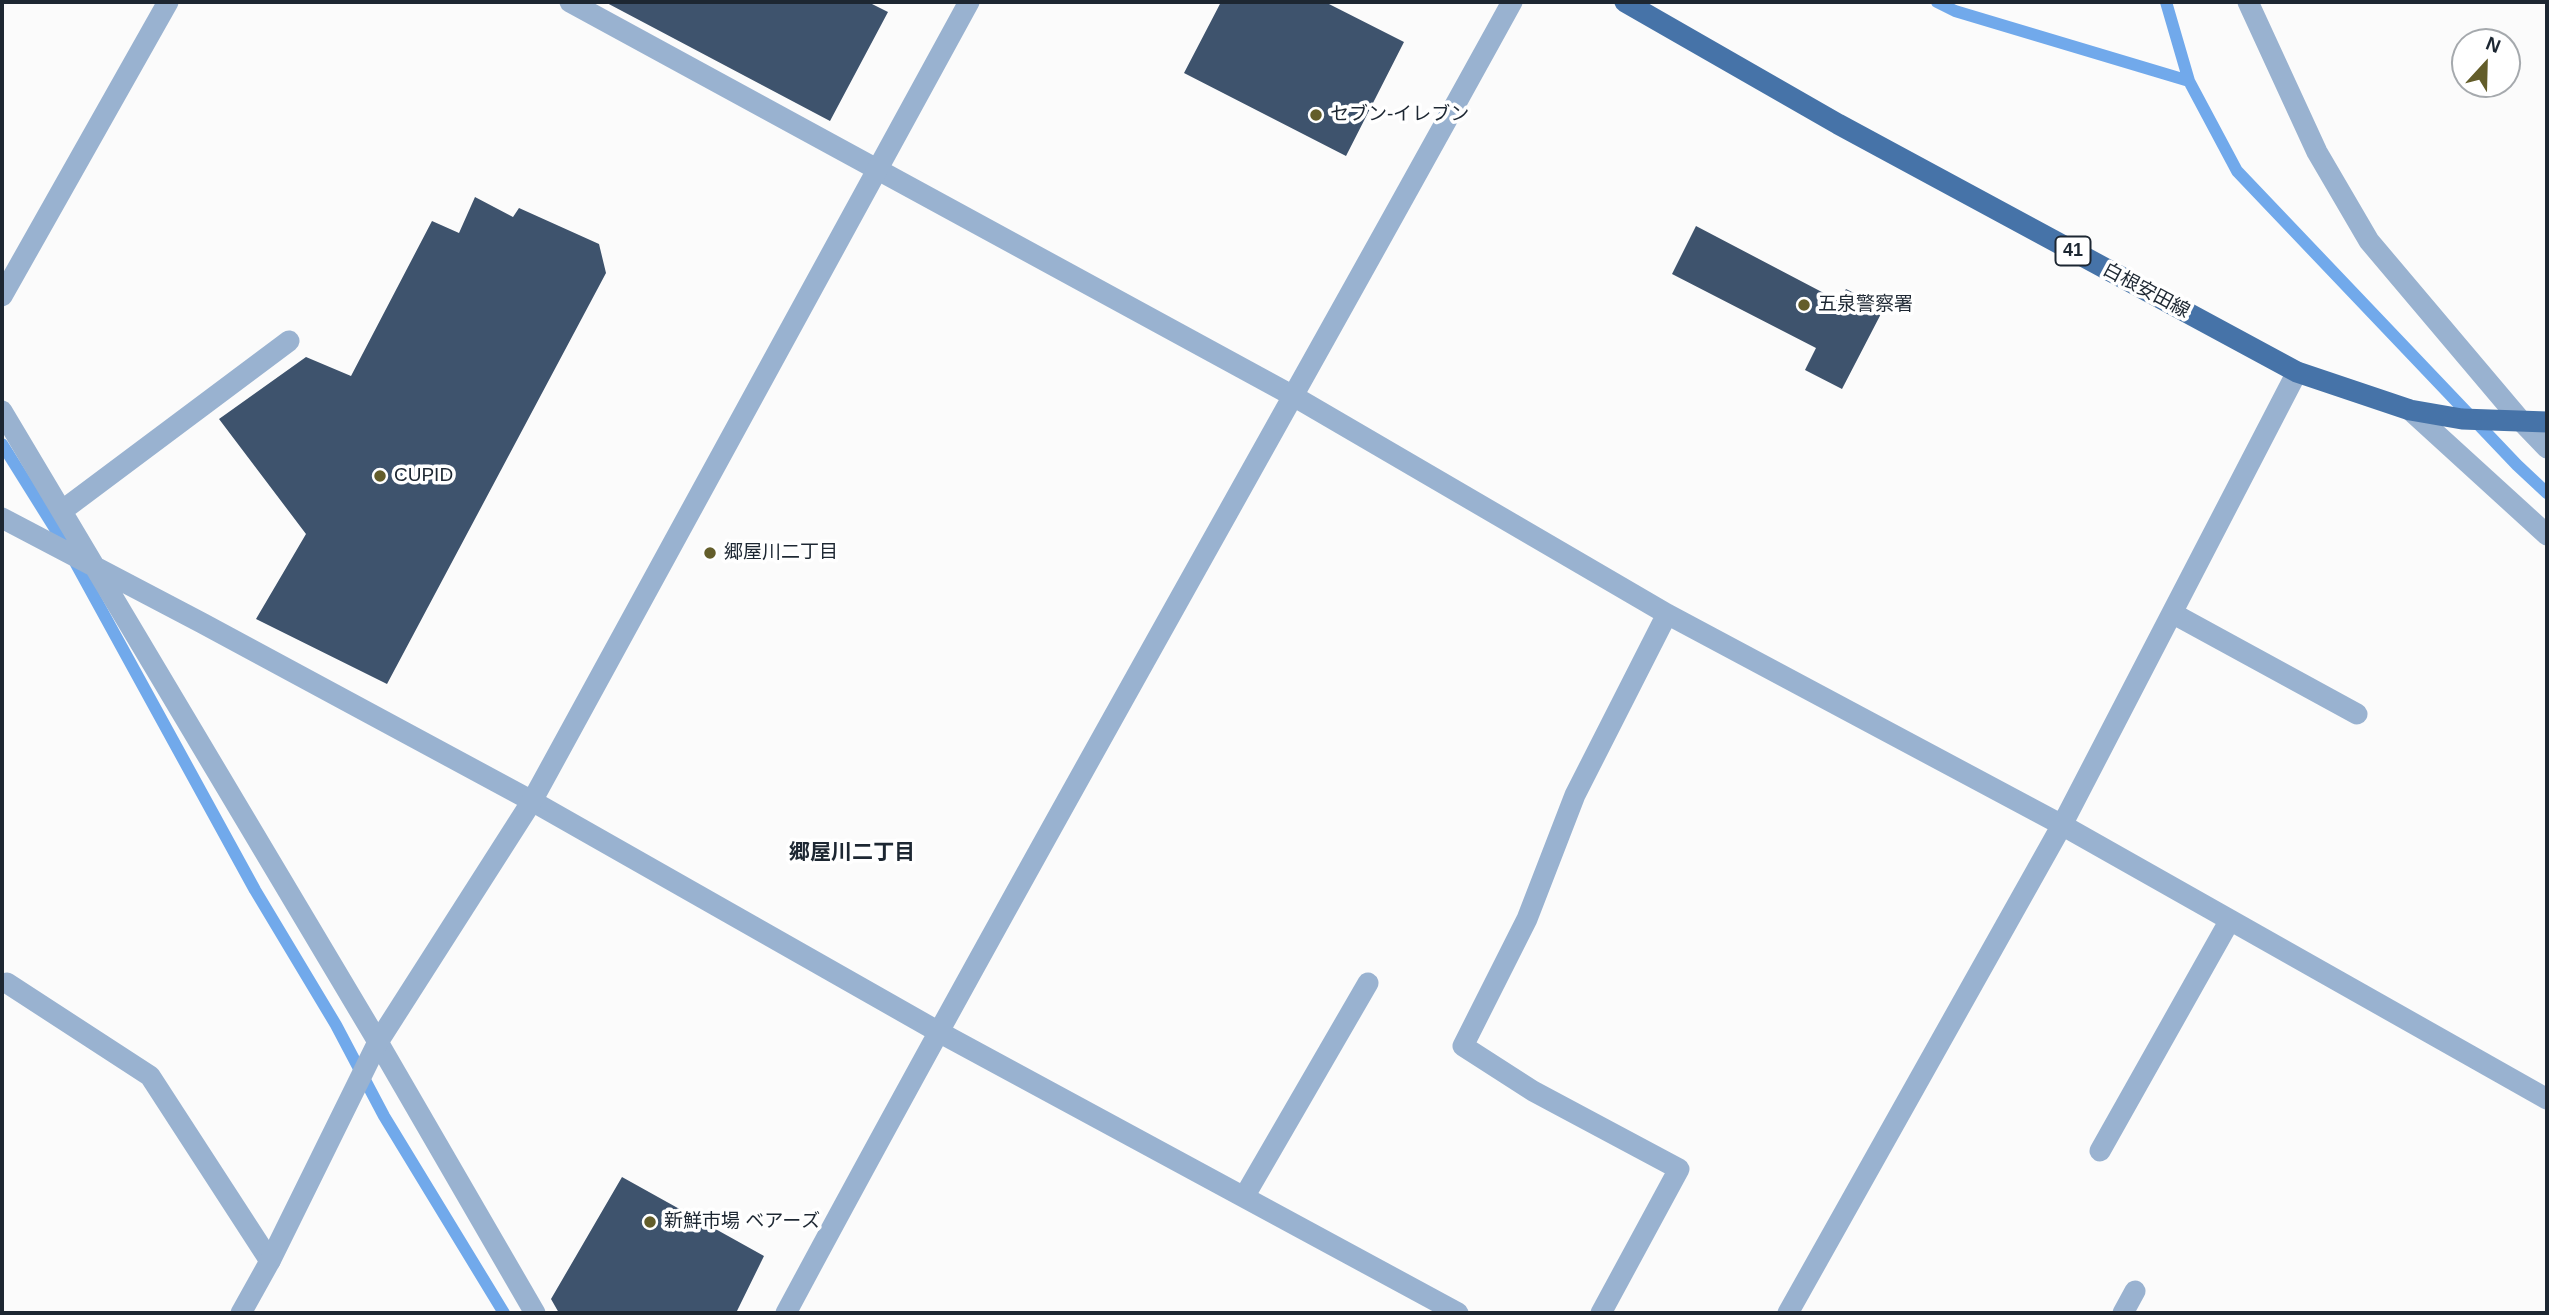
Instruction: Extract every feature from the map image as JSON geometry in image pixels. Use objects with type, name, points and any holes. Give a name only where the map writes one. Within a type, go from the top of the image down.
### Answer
[{"type":"main road","name":"白根安田線","points":[[1625,2],[1838,124],[2297,372],[2410,410],[2462,419],[2547,422]]},
{"type":"street","points":[[2,296],[168,2]]},
{"type":"street","points":[[570,2],[1295,397],[1667,614],[2062,825],[2547,1099]]},
{"type":"street","points":[[241,1313],[270,1261],[378,1042],[531,801],[969,2]]},
{"type":"street","points":[[786,1313],[937,1031],[1295,397],[1512,2]]},
{"type":"street","points":[[2248,2],[2317,152],[2369,241],[2547,448]]},
{"type":"street","points":[[63,510],[289,341]]},
{"type":"street","points":[[1788,1313],[2062,825],[2297,372]]},
{"type":"street","points":[[2410,410],[2547,535]]},
{"type":"street","points":[[2,411],[378,1042],[535,1313]]},
{"type":"street","points":[[2,519],[531,801],[937,1031],[1458,1313]]},
{"type":"street","points":[[2172,613],[2357,714]]},
{"type":"street","points":[[1601,1313],[1679,1169],[1533,1091],[1463,1046],[1527,919],[1576,795],[1667,614]]},
{"type":"street","points":[[2100,1151],[2230,920]]},
{"type":"street","points":[[7,983],[150,1076],[270,1261]]},
{"type":"street","points":[[1244,1198],[1368,983]]},
{"type":"street","points":[[2123,1313],[2135,1291]]},
{"type":"building","points":[[605,2],[868,2],[888,12],[830,121]]},
{"type":"building","name":"セブン-イレブン","points":[[1221,2],[1325,2],[1404,42],[1346,156],[1184,73]]},
{"type":"building","name":"CUPID","points":[[475,197],[513,217],[519,208],[599,244],[606,273],[387,684],[256,619],[306,534],[219,419],[306,357],[351,376],[432,221],[459,233]]},
{"type":"building","name":"五泉警察署","points":[[1696,226],[1839,301],[1846,289],[1884,308],[1842,389],[1805,370],[1816,348],[1672,274]]},
{"type":"building","name":"新鮮市場 ベアーズ","points":[[622,1177],[764,1256],[736,1313],[559,1313],[551,1299]]},
{"type":"waterway","points":[[1937,2],[1955,11],[2189,81]]},
{"type":"waterway","points":[[2166,2],[2189,81],[2237,171],[2517,465],[2547,493]]},
{"type":"waterway","points":[[2,444],[69,551],[255,890],[336,1025],[384,1116],[504,1313]]},
{"type":"place","name":"セブン-イレブン","points":[[1316,115]]},
{"type":"place","name":"五泉警察署","points":[[1804,305]]},
{"type":"place","name":"CUPID","points":[[380,476]]},
{"type":"place","name":"郷屋川二丁目","points":[[710,553]]},
{"type":"place","name":"新鮮市場 ベアーズ","points":[[650,1222]]},
{"type":"district","name":"郷屋川二丁目","points":[[852,853]]}]
